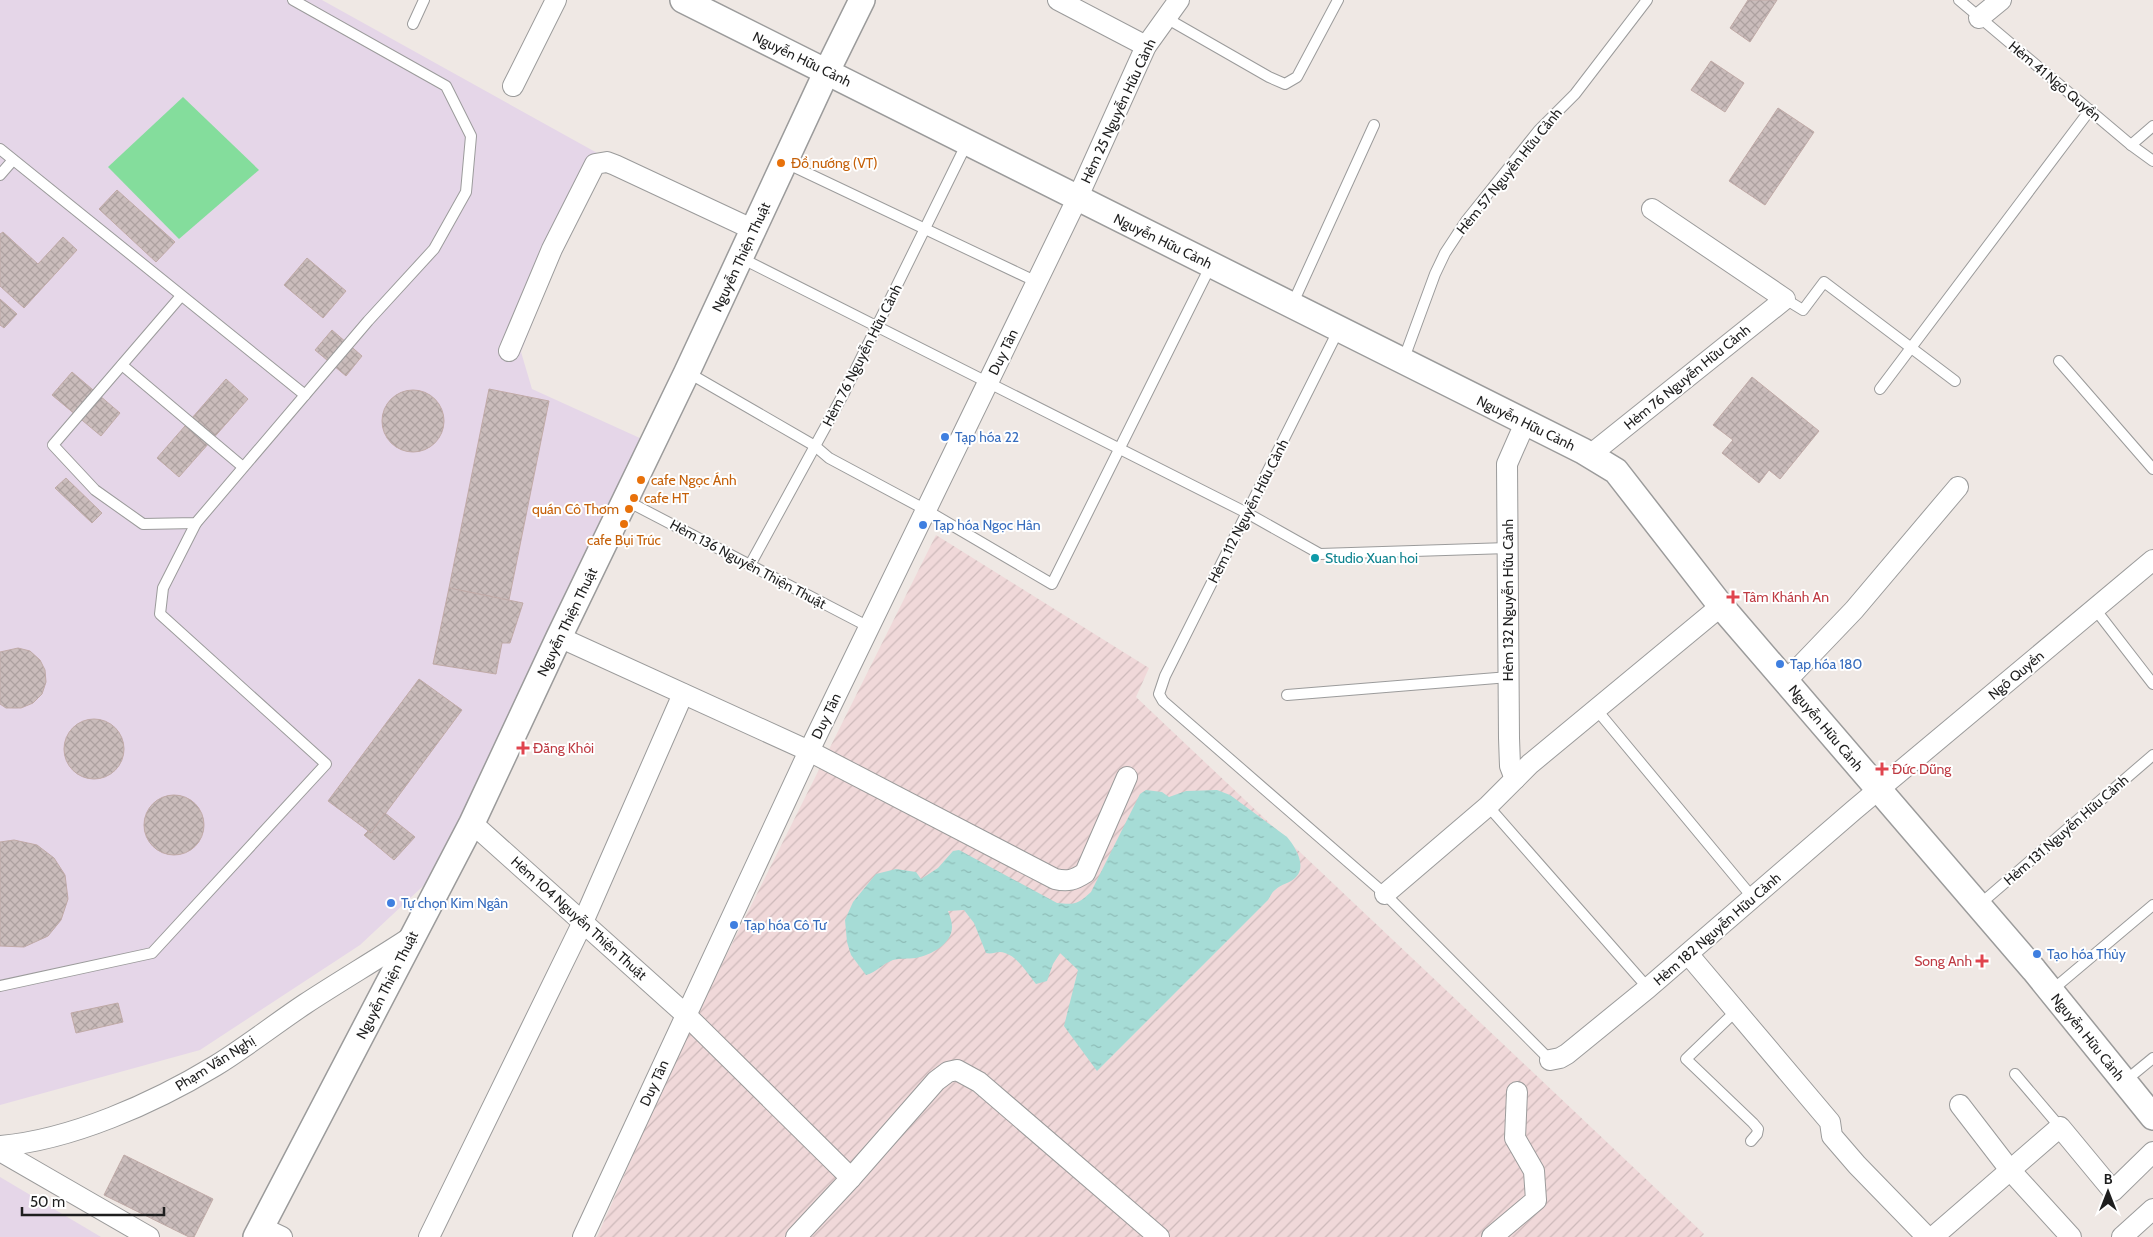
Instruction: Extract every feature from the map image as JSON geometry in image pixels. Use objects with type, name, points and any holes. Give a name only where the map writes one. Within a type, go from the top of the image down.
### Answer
[{"type":"street","points":[[513,86],[556,0]]},
{"type":"street","name":"Nguyễn Hữu Cảnh","points":[[683,0],[827,71],[1077,199],[1340,328],[1590,455],[1616,471],[1722,606],[2051,991],[2153,1117]]},
{"type":"street","name":"Nguyễn Thiện Thuật","points":[[266,1234],[411,937],[472,822],[559,636],[627,501],[786,163],[827,71],[862,0]]},
{"type":"street","points":[[1058,0],[1146,46]]},
{"type":"street","name":"Hẻm 25 Nguyễn Hữu Cảnh","points":[[1077,199],[1146,46],[1179,0]]},
{"type":"street","points":[[1980,18],[2001,0]]},
{"type":"street","points":[[509,351],[552,249],[595,164],[607,162],[615,165],[754,230]]},
{"type":"street","name":"Duy Tân","points":[[583,1237],[685,1014],[809,751],[1077,199]]},
{"type":"street","points":[[1652,208],[1785,300]]},
{"type":"street","name":"Hẻm 76 Nguyễn Hữu Cảnh","points":[[1590,455],[1785,300]]},
{"type":"street","name":"Hẻm 132 Nguyễn Hữu Cảnh","points":[[1515,779],[1510,766],[1507,464],[1525,423]]},
{"type":"street","points":[[1786,681],[1854,610],[1958,487]]},
{"type":"street","name":"Ngô Quyền","points":[[1880,790],[2153,560]]},
{"type":"street","points":[[1385,894],[1488,806],[1530,764],[1722,606]]},
{"type":"street","points":[[559,636],[809,751],[1047,874],[1066,882],[1074,880],[1085,873],[1127,777]]},
{"type":"street","points":[[429,1237],[583,922],[683,694]]},
{"type":"street","name":"Hẻm 182 Nguyễn Hữu Cảnh","points":[[1550,1060],[1567,1054],[1648,988],[1880,790]]},
{"type":"street","name":"Hẻm 104 Nguyễn Thiện Thuật","points":[[472,822],[685,1014],[851,1178]]},
{"type":"street","name":"Phạm Văn Nghị","points":[[0,1146],[18,1144],[100,1122],[150,1101],[215,1066],[305,1004],[411,937]]},
{"type":"street","points":[[1688,954],[1830,1122],[1832,1136],[1857,1165],[1928,1237]]},
{"type":"street","points":[[796,1237],[851,1178],[936,1081],[948,1072],[957,1070],[979,1082],[1159,1237]]},
{"type":"street","points":[[1492,1237],[1536,1200],[1534,1171],[1515,1138],[1517,1092]]},
{"type":"street","points":[[1960,1105],[2010,1170],[2071,1237]]},
{"type":"street","points":[[1933,1237],[2060,1128],[2113,1191],[2153,1152]]},
{"type":"street","points":[[0,1151],[149,1237]]},
{"type":"street","points":[[2122,1237],[2153,1209]]},
{"type":"lane","points":[[0,986],[152,953],[326,764],[160,614],[163,588],[196,523],[368,321],[434,249],[466,192],[471,136],[446,86],[293,0]]},
{"type":"lane","points":[[413,24],[424,0]]},
{"type":"lane","points":[[1166,18],[1269,77],[1285,84],[1296,77],[1338,0]]},
{"type":"lane","name":"Hẻm 57 Nguyễn Hữu Cảnh","points":[[1403,360],[1434,274],[1466,221],[1539,130],[1575,94],[1647,0]]},
{"type":"lane","name":"Hẻm 41 Ngô Quyền","points":[[1959,0],[2131,145],[2153,161]]},
{"type":"lane","points":[[1880,388],[2090,110]]},
{"type":"lane","points":[[1292,304],[1374,125]]},
{"type":"lane","points":[[2131,145],[2153,126]]},
{"type":"lane","name":"Hẻm 76 Nguyễn Hữu Cảnh","points":[[750,565],[815,446],[967,142]]},
{"type":"lane","points":[[0,149],[305,396]]},
{"type":"lane","points":[[0,175],[14,160]]},
{"type":"lane","points":[[786,163],[1037,282]]},
{"type":"lane","points":[[741,258],[1247,513],[1320,554],[1508,548]]},
{"type":"lane","points":[[687,372],[815,446],[829,458],[926,510],[1052,584],[1211,264]]},
{"type":"lane","points":[[1785,300],[1803,310],[1824,282],[1912,346],[1955,381]]},
{"type":"lane","points":[[181,296],[53,445],[95,490],[143,524],[196,523]]},
{"type":"lane","name":"Hẻm 112 Nguyễn Hữu Cảnh","points":[[1340,328],[1165,676],[1159,694],[1162,701],[1385,894]]},
{"type":"lane","points":[[2059,361],[2153,469]]},
{"type":"lane","points":[[122,365],[243,467]]},
{"type":"lane","name":"Hẻm 136 Nguyễn Thiện Thuật","points":[[627,501],[869,627]]},
{"type":"lane","points":[[2095,608],[2153,684]]},
{"type":"lane","points":[[1287,695],[1509,677]]},
{"type":"lane","points":[[1596,709],[1753,898]]},
{"type":"lane","name":"Hẻm 131 Nguyễn Hữu Cảnh","points":[[1978,906],[2153,755]]},
{"type":"lane","points":[[1488,806],[1648,988]]},
{"type":"lane","points":[[1385,894],[1550,1060]]},
{"type":"lane","points":[[2051,991],[2153,905]]},
{"type":"lane","points":[[1736,1011],[1686,1059],[1758,1129],[1757,1134],[1751,1141]]},
{"type":"lane","points":[[2124,1082],[2153,1058]]},
{"type":"lane","points":[[2015,1074],[2060,1128]]},
{"type":"shaded area","points":[[0,0],[322,0],[599,154],[521,352],[532,389],[642,439],[436,874],[360,945],[200,1050],[0,1105]]},
{"type":"shaded area","points":[[936,535],[1149,668],[1136,697],[1704,1234],[1701,1237],[597,1237],[681,1046]]},
{"type":"shaded area","points":[[0,1177],[101,1237],[0,1237]]},
{"type":"green space","points":[[183,97],[259,170],[179,239],[108,167]]},
{"type":"water","points":[[1146,790],[1162,792],[1169,797],[1186,791],[1217,790],[1230,795],[1287,837],[1299,856],[1300,867],[1296,877],[1274,891],[1268,900],[1097,1071],[1064,1026],[1078,970],[1060,953],[1053,964],[1047,981],[1036,984],[1022,966],[1010,955],[1002,952],[986,953],[974,923],[964,910],[948,911],[952,923],[951,933],[940,948],[928,954],[916,958],[893,960],[866,975],[851,955],[847,942],[845,920],[853,902],[876,874],[896,869],[916,872],[921,879],[938,868],[953,851],[959,850],[1057,903],[1072,904],[1083,899],[1091,892],[1140,794]]},
{"type":"building","points":[[1748,0],[1777,0],[1750,42],[1730,28]]},
{"type":"building","points":[[1711,61],[1744,83],[1725,112],[1691,90]]},
{"type":"building","points":[[1778,108],[1814,132],[1765,205],[1729,181]]},
{"type":"building","points":[[117,190],[175,242],[156,262],[99,209]]},
{"type":"building","points":[[3,232],[38,264],[63,237],[77,250],[24,308],[0,286],[0,234]]},
{"type":"building","points":[[307,258],[346,291],[323,318],[284,285]]},
{"type":"building","points":[[0,299],[17,314],[4,328],[0,325]]},
{"type":"building","points":[[332,330],[362,356],[346,376],[315,350]]},
{"type":"building","points":[[72,372],[120,413],[101,436],[52,395]]},
{"type":"building","points":[[1752,377],[1819,431],[1780,479],[1769,470],[1759,483],[1722,453],[1733,440],[1713,425]]},
{"type":"building","points":[[226,379],[248,399],[179,477],[157,458]]},
{"type":"building","points":[[489,389],[549,401],[509,600],[449,588]]},
{"type":"building","points":[[413,390],[430,395],[435,399],[439,404],[444,421],[439,438],[435,443],[430,447],[413,452],[396,447],[391,443],[387,438],[382,421],[387,404],[391,399],[396,395]]},
{"type":"building","points":[[66,478],[102,513],[92,523],[55,488]]},
{"type":"building","points":[[449,588],[523,603],[510,643],[502,643],[496,674],[433,664]]},
{"type":"building","points":[[18,648],[30,651],[40,660],[45,670],[46,682],[42,694],[33,703],[21,708],[6,708],[0,704],[0,652]]},
{"type":"building","points":[[419,679],[462,710],[371,833],[328,801]]},
{"type":"building","points":[[88,719],[100,719],[111,724],[119,732],[124,743],[122,761],[111,774],[100,779],[88,779],[77,774],[69,766],[64,755],[64,743],[69,732],[77,724]]},
{"type":"building","points":[[168,795],[180,795],[191,800],[199,808],[204,819],[202,837],[191,850],[180,855],[168,855],[157,850],[149,842],[144,831],[144,819],[149,808],[157,800]]},
{"type":"building","points":[[385,813],[415,837],[394,860],[364,835],[368,831],[371,833]]},
{"type":"building","points":[[14,840],[37,845],[54,858],[65,875],[68,899],[61,920],[48,936],[24,947],[0,946],[0,842]]},
{"type":"building","points":[[118,1003],[123,1022],[76,1033],[71,1013]]},
{"type":"building","points":[[124,1155],[213,1199],[194,1237],[189,1237],[104,1195]]},
{"type":"place","name":"Đồ nướng (VT)","points":[[781,163]]},
{"type":"place","name":"Tạp hóa 22","points":[[945,437]]},
{"type":"place","name":"cafe Ngọc Ánh","points":[[641,480]]},
{"type":"place","name":"cafe HT","points":[[634,498]]},
{"type":"place","name":"quán Cô Thơm","points":[[629,509]]},
{"type":"place","name":"cafe Bụi Trúc","points":[[624,524]]},
{"type":"place","name":"Tạp hóa Ngọc Hân","points":[[923,525]]},
{"type":"place","name":"Studio Xuan hoi","points":[[1315,558]]},
{"type":"place","name":"Tâm Khánh An","points":[[1733,597]]},
{"type":"place","name":"Tạp hóa 180","points":[[1780,664]]},
{"type":"place","name":"Đăng Khôi","points":[[523,748]]},
{"type":"place","name":"Đức Dũng","points":[[1882,769]]},
{"type":"place","name":"Tự chọn Kim Ngân","points":[[391,903]]},
{"type":"place","name":"Tạp hóa Cô Tư","points":[[734,925]]},
{"type":"place","name":"Tạo hóa Thủy","points":[[2037,954]]},
{"type":"place","name":"Song Anh","points":[[1982,961]]}]
